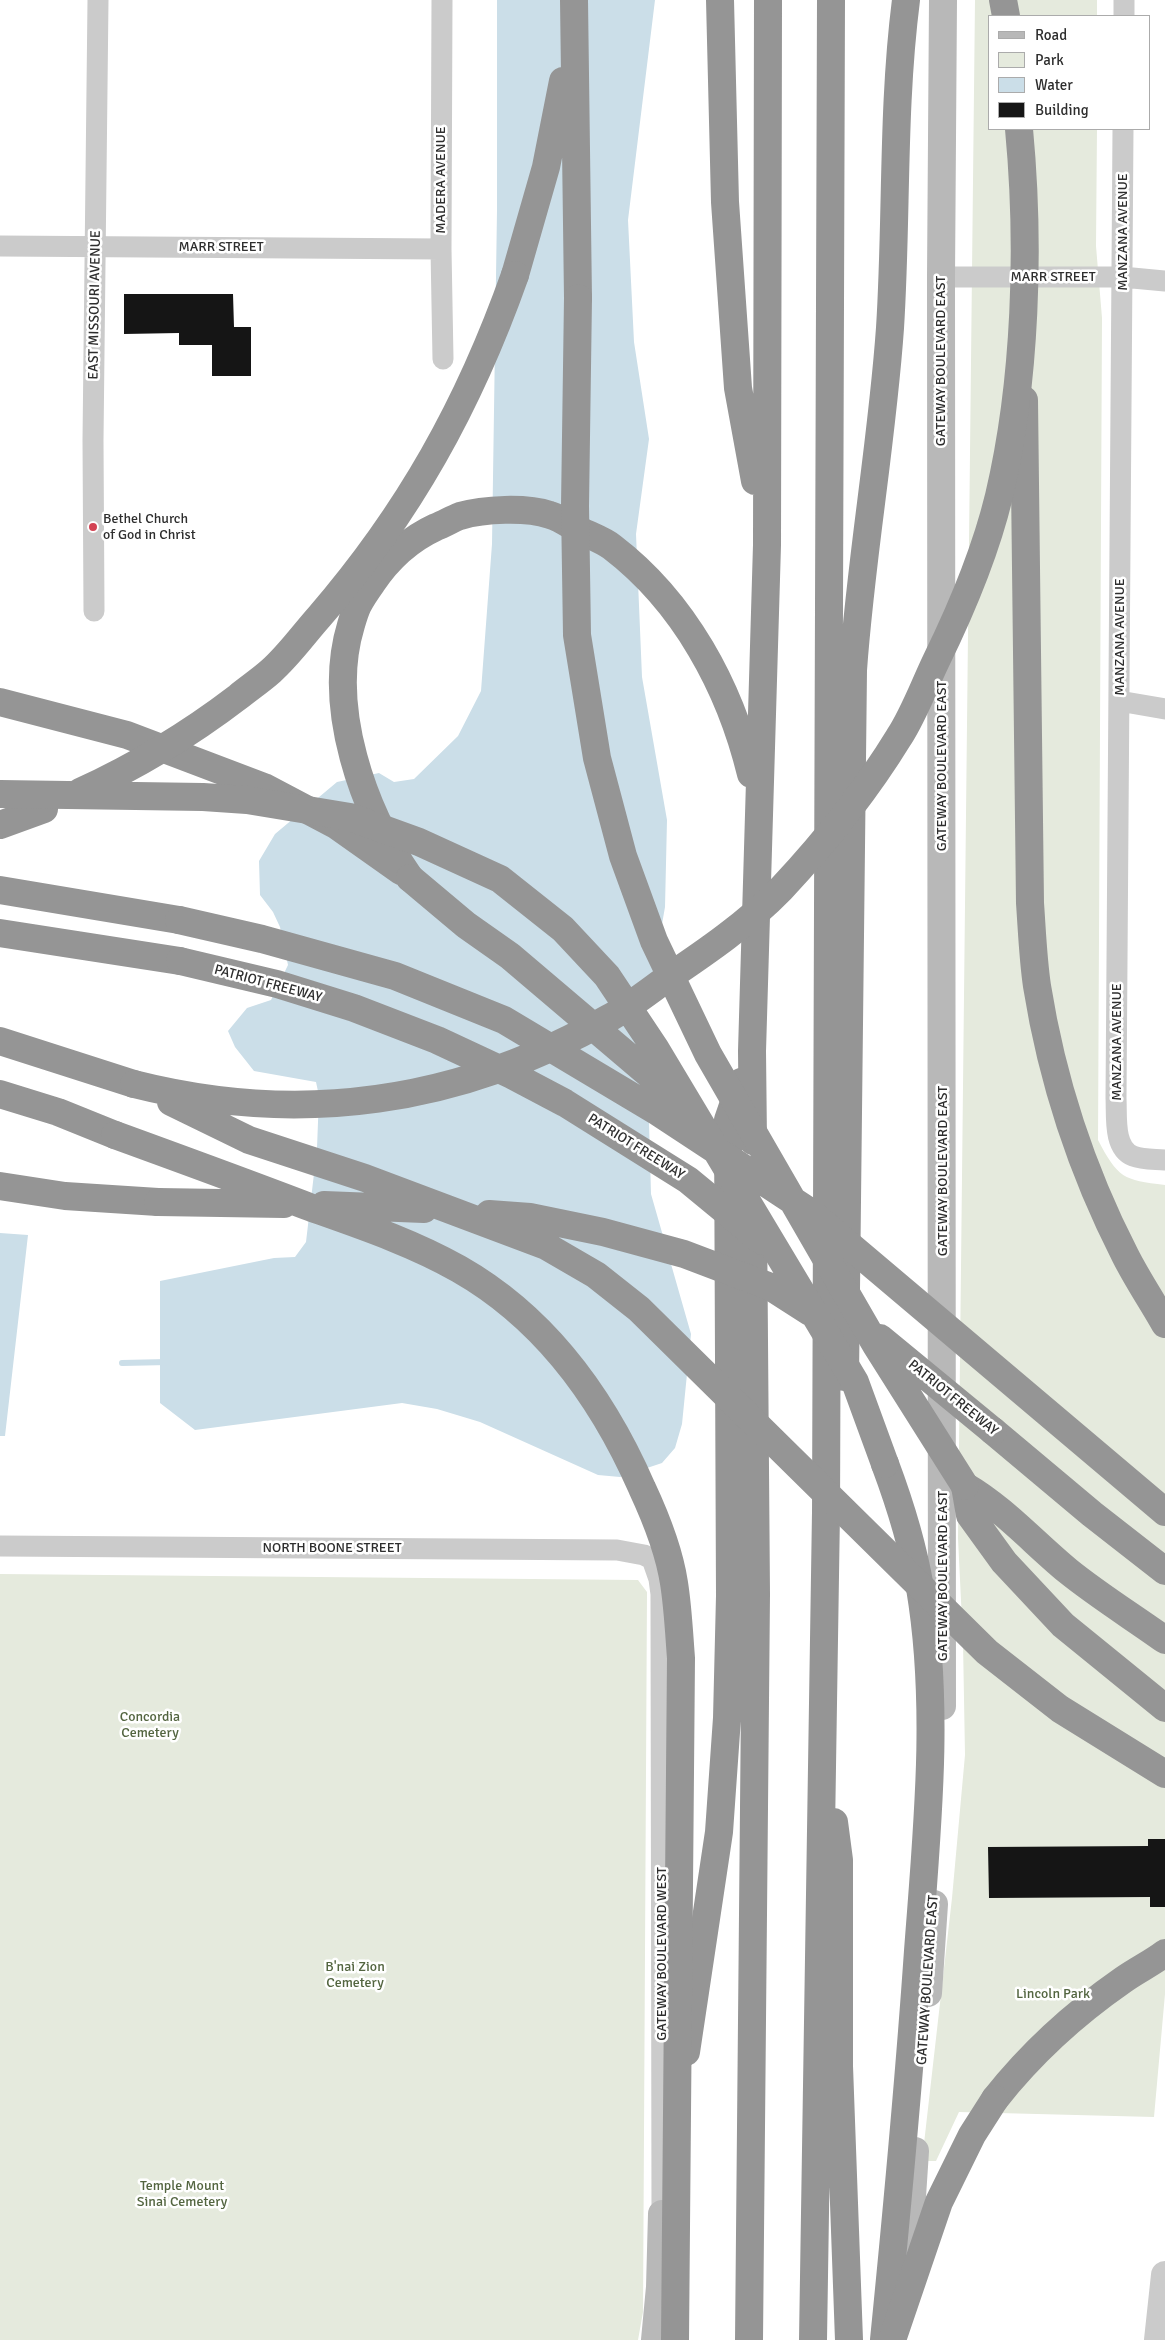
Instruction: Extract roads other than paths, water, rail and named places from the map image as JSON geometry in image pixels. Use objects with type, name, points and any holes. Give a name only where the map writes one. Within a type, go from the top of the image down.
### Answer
[{"type":"highway","points":[[0,825],[44,809],[131,768],[198,728],[272,671],[380,542],[410,497],[449,430],[479,368],[516,275],[537,204],[561,93],[573,0]]},
{"type":"highway","points":[[573,0],[578,298],[575,496],[577,635],[597,758],[620,847],[654,941],[708,1054],[876,1345],[965,1486],[970,1515],[1004,1562],[1063,1625],[1165,1708]]},
{"type":"highway","points":[[720,0],[725,202],[738,388],[767,546]]},
{"type":"highway","points":[[662,2214],[719,1832],[726,1727],[743,1595],[756,1534],[752,1052],[767,546],[768,0]]},
{"type":"highway","points":[[813,2340],[826,1521],[831,0]]},
{"type":"highway","points":[[826,1521],[845,1412],[853,670],[861,578],[885,389],[894,251],[899,92],[906,0]]},
{"type":"highway","points":[[1003,0],[1006,15]]},
{"type":"highway","points":[[1019,130],[1024,243],[1023,309],[1030,903],[1037,985],[1050,1053],[1071,1128],[1093,1186],[1126,1256],[1165,1324]]},
{"type":"highway","points":[[0,1041],[134,1084],[219,1101],[275,1106],[351,1102],[419,1092],[530,1057],[611,1018],[703,955],[780,890],[850,808],[900,735],[963,606],[987,537],[1000,487],[1014,406],[1023,309]]},
{"type":"highway","points":[[410,878],[392,852],[355,767],[345,713],[343,675],[346,649],[357,606],[379,572],[400,550],[424,533],[460,516],[514,510],[550,515],[610,545],[659,590],[695,639],[727,700],[742,738],[759,808]]},
{"type":"highway","points":[[0,702],[127,735],[264,787],[336,826],[410,878],[466,925],[510,956],[1165,1512]]},
{"type":"highway","points":[[0,794],[203,797],[247,800],[350,817],[419,842],[500,879],[563,929],[607,976],[654,1048],[855,1382],[898,1498],[920,1586],[929,1671],[931,1744],[926,1852],[909,2083],[884,2340]]},
{"type":"highway","points":[[0,890],[179,920],[262,939],[396,976],[504,1020],[658,1112],[810,1212]]},
{"type":"highway","name":"PATRIOT FREEWAY","points":[[0,933],[180,961],[277,984],[354,1008],[437,1040],[512,1075],[565,1103],[688,1180],[1092,1514],[1165,1571]]},
{"type":"highway","points":[[748,2340],[743,1595],[729,1537],[728,1120],[752,1052]]},
{"type":"highway","points":[[134,1084],[249,1140],[365,1178],[511,1232],[546,1246],[596,1275],[639,1309],[987,1652],[1060,1709],[1165,1774]]},
{"type":"highway","points":[[0,1094],[58,1112],[115,1135],[410,1244],[461,1270],[500,1296],[533,1324],[561,1353],[588,1388],[614,1428],[660,1527],[674,1582],[681,1658],[675,2340]]},
{"type":"highway","points":[[0,1186],[65,1196],[158,1202],[372,1205],[530,1217],[602,1232],[684,1254],[771,1287],[993,1431]]},
{"type":"highway","points":[[965,1486],[988,1499],[1070,1573],[1165,1640]]},
{"type":"highway","points":[[822,1717],[839,1860],[839,2084],[849,2340]]},
{"type":"highway","points":[[892,2340],[939,2202],[972,2135],[995,2099],[1020,2067],[1055,2033],[1125,1978],[1162,1957]]},
{"type":"main road","name":"GATEWAY BOULEVARD EAST","points":[[902,2340],[916,2131],[932,1945],[942,1755],[941,277],[943,0]]},
{"type":"main road","name":"GATEWAY BOULEVARD WEST","points":[[655,2340],[660,2287],[662,2214]]},
{"type":"street","name":"EAST MISSOURI AVENUE","points":[[94,610],[93,440],[98,0]]},
{"type":"street","name":"MADERA AVENUE","points":[[442,0],[441,249],[443,359]]},
{"type":"street","points":[[1124,0],[1124,15]]},
{"type":"street","name":"MANZANA AVENUE","points":[[1123,130],[1116,1098],[1118,1133],[1121,1146],[1135,1157],[1165,1160]]},
{"type":"street","name":"MARR STREET","points":[[0,246],[441,249]]},
{"type":"street","name":"MARR STREET","points":[[941,277],[1122,277],[1165,281]]},
{"type":"street","points":[[1119,702],[1165,709]]},
{"type":"street","name":"NORTH BOONE STREET","points":[[0,1546],[617,1550],[644,1555],[652,1559],[656,1568]]},
{"type":"street","name":"GATEWAY BOULEVARD WEST","points":[[656,1568],[661,1604],[662,2214]]},
{"type":"street","points":[[1158,2340],[1165,2275]]},
{"type":"water","points":[[497,0],[655,0],[628,220],[634,342],[649,439],[636,534],[642,677],[667,820],[665,907],[646,1015],[651,1194],[691,1334],[682,1424],[675,1448],[662,1463],[620,1477],[598,1475],[480,1422],[437,1409],[402,1403],[195,1430],[160,1403],[160,1281],[274,1258],[295,1257],[306,1242],[317,1148],[319,1096],[316,1082],[254,1071],[235,1047],[228,1031],[247,1008],[271,1000],[288,965],[280,927],[273,912],[260,895],[259,861],[275,834],[337,782],[379,773],[394,782],[414,779],[458,736],[481,691],[492,544],[497,210]]},
{"type":"water","points":[[0,1233],[28,1235],[5,1436],[0,1436]]},
{"type":"waterway","points":[[122,1363],[168,1362]]},
{"type":"place","name":"Bethel Church of God in Christ","points":[[93,527]]},
{"type":"park label","name":"Concordia Cemetery","points":[[150,1725]]},
{"type":"park label","name":"B'nai Zion Cemetery","points":[[355,1975]]},
{"type":"park label","name":"Lincoln Park","points":[[1053,1994]]},
{"type":"park label","name":"Temple Mount Sinai Cemetery","points":[[182,2194]]}]
